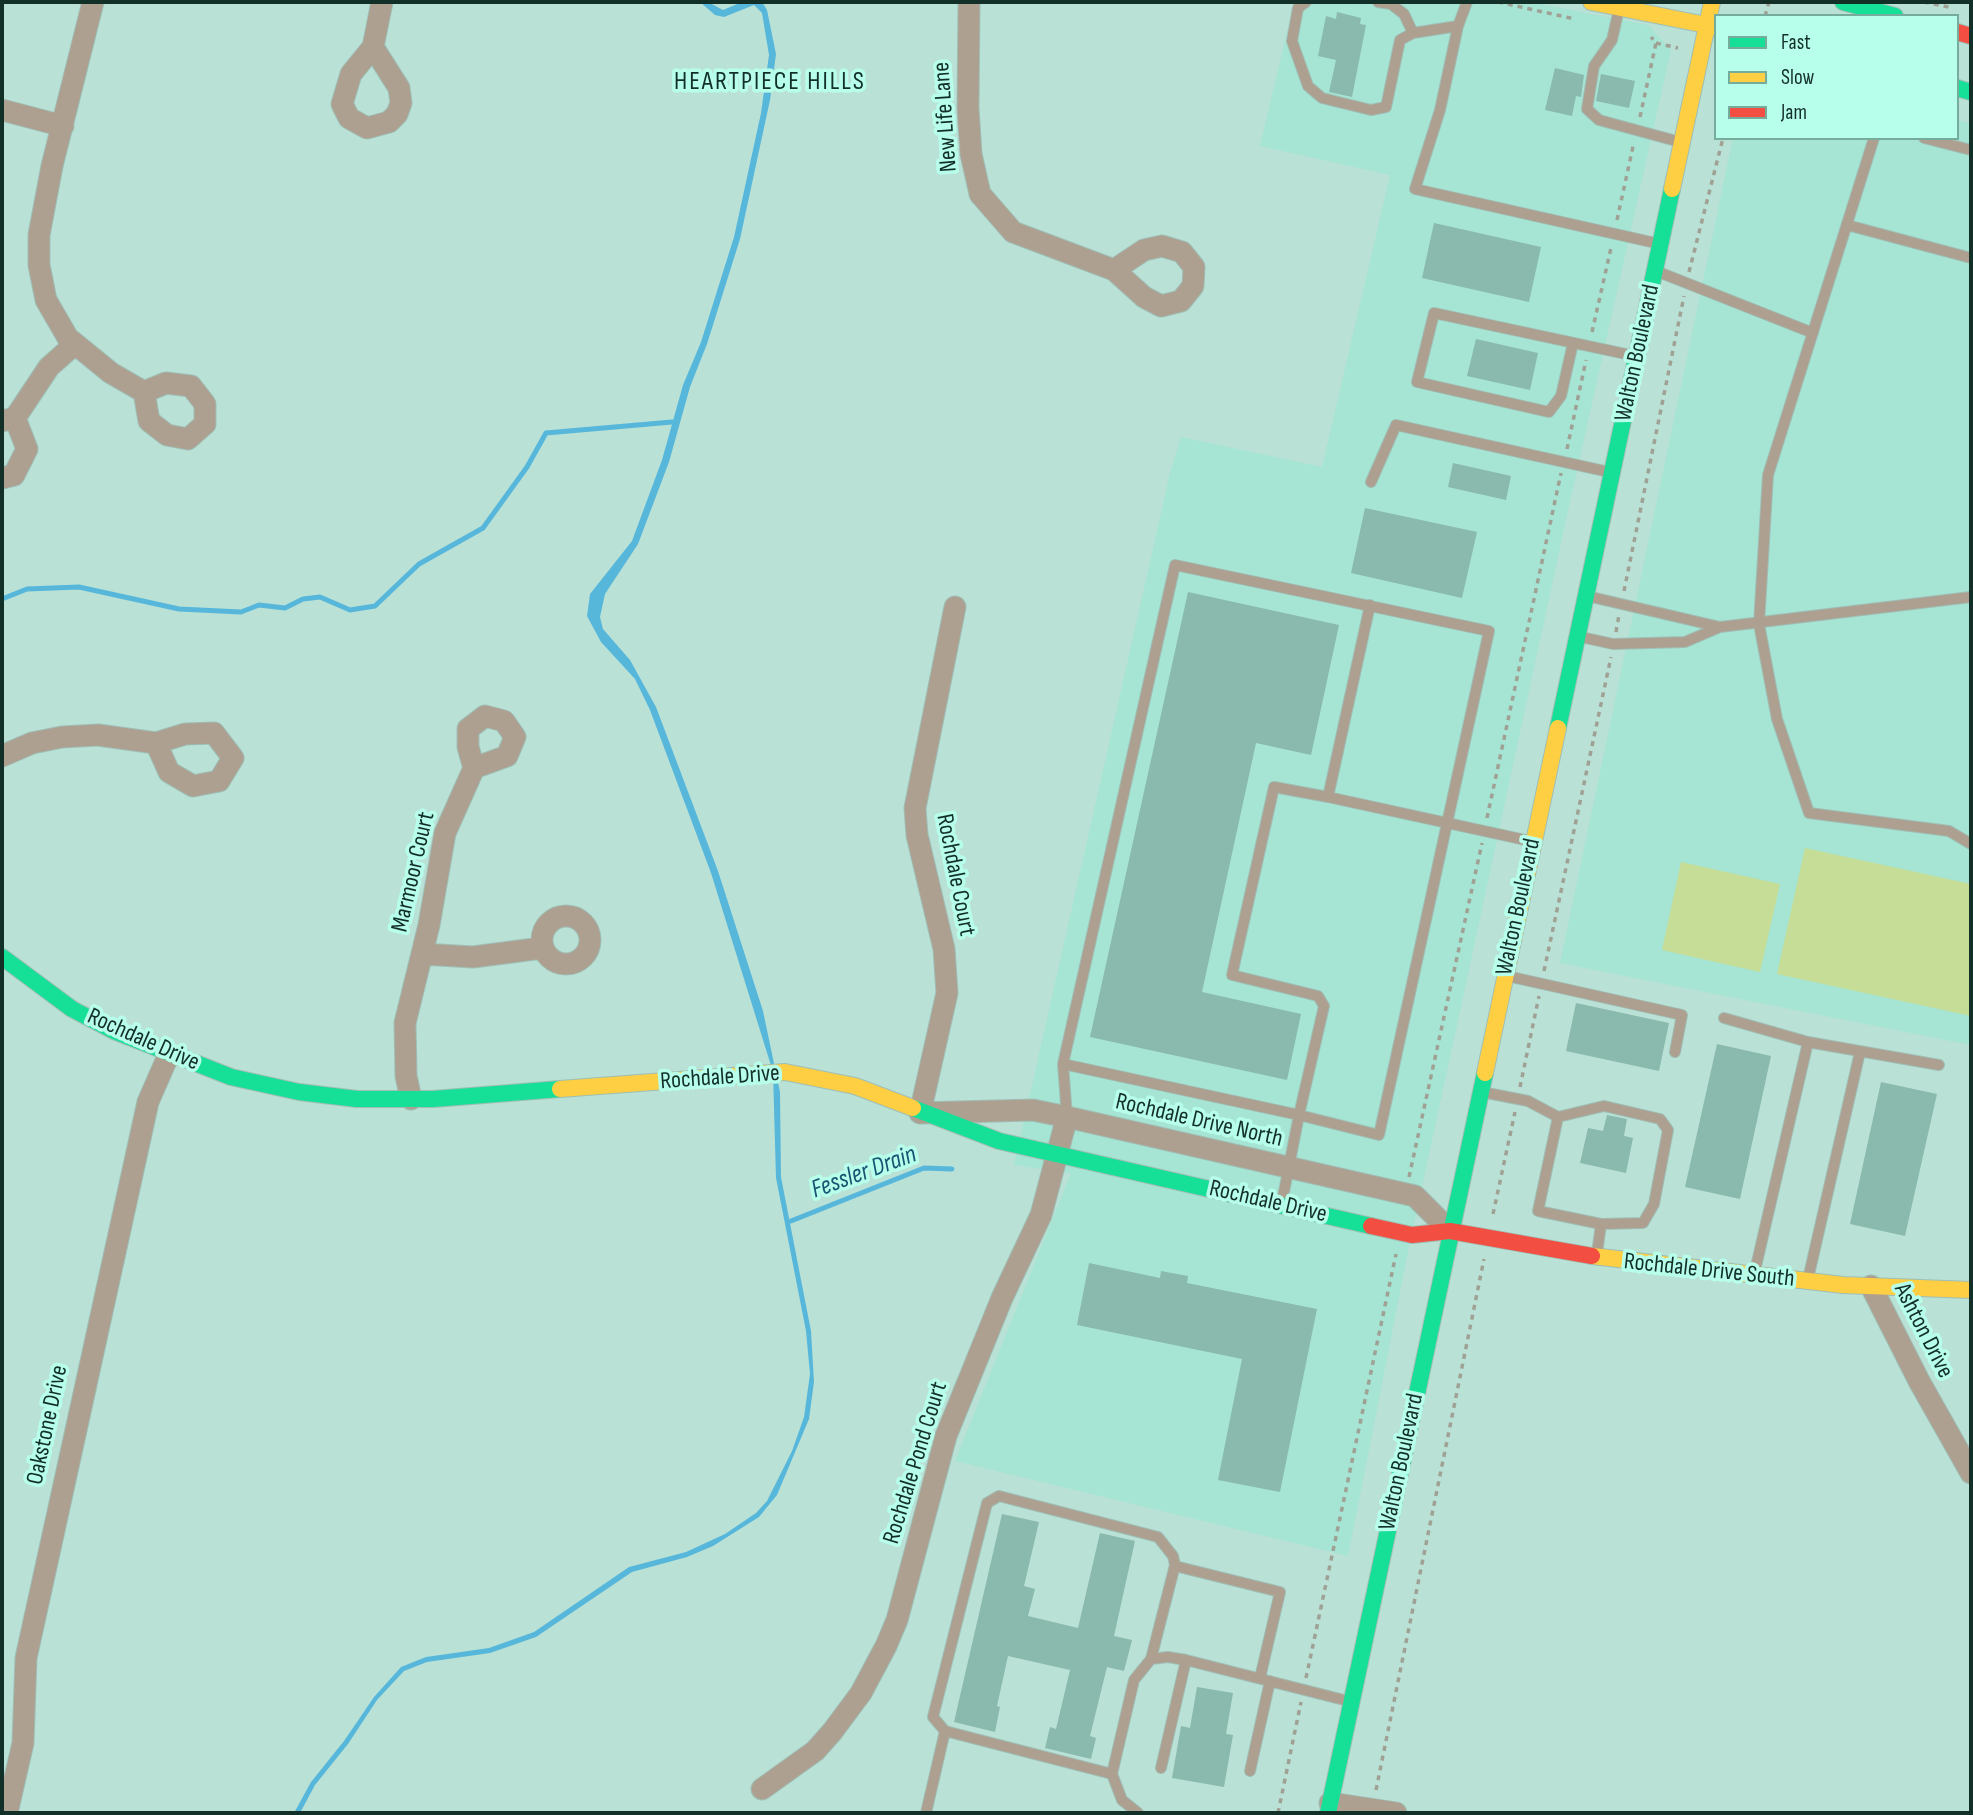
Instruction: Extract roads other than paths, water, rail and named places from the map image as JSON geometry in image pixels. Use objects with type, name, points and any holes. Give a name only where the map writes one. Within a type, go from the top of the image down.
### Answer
[{"type":"main road","points":[[1591,2],[1711,26]]},
{"type":"main road","name":"Walton Boulevard","points":[[1329,1808],[1504,975],[1683,143],[1711,26],[1712,2]]},
{"type":"main road","points":[[1843,2],[1877,6]]},
{"type":"main road","name":"Rochdale Drive","points":[[2,957],[72,1009],[169,1054],[231,1077],[299,1092],[357,1099],[411,1099],[785,1073],[842,1082],[999,1141],[1401,1232],[1412,1234],[1450,1231]]},
{"type":"main road","name":"Rochdale Drive South","points":[[1450,1231],[1597,1258],[1753,1276],[1871,1286],[1971,1290]]},
{"type":"street","points":[[93,2],[39,234],[39,265],[46,300],[68,338],[111,373],[144,392]]},
{"type":"street","points":[[373,47],[382,2]]},
{"type":"street","name":"New Life Lane","points":[[969,2],[968,108],[971,154],[980,194],[1013,232],[1114,270]]},
{"type":"street","points":[[2,110],[63,126]]},
{"type":"street","points":[[2,478],[14,475],[27,449],[8,420],[49,367],[75,344]]},
{"type":"street","name":"Rochdale Court","points":[[920,1113],[947,993],[944,949],[918,835],[915,808],[955,607]]},
{"type":"street","points":[[2,756],[32,743],[62,737],[98,734],[156,743]]},
{"type":"street","name":"Marmoor Court","points":[[474,768],[445,833],[422,954],[474,957],[542,948]]},
{"type":"street","points":[[411,1099],[406,1076],[405,1023],[422,954]]},
{"type":"street","name":"Oakstone Drive","points":[[7,1813],[23,1743],[22,1686],[28,1644],[148,1101],[169,1054]]},
{"type":"street","name":"Rochdale Drive North","points":[[920,1113],[1033,1110],[1067,1117],[1416,1196],[1450,1231]]},
{"type":"street","name":"Rochdale Pond Court","points":[[762,1789],[815,1751],[832,1732],[861,1693],[886,1646],[897,1620],[946,1436],[1002,1298],[1041,1215],[1067,1117]]},
{"type":"street","name":"Ashton Drive","points":[[1871,1286],[1919,1381],[1971,1473]]},
{"type":"street","points":[[1329,1808],[1396,1813]]},
{"type":"lane","points":[[1306,2],[1298,8],[1293,41],[1298,64],[1308,86],[1322,97],[1343,105],[1371,110],[1387,107],[1400,40],[1413,33],[1458,26]]},
{"type":"lane","points":[[1378,2],[1391,4],[1404,14],[1413,33]]},
{"type":"lane","points":[[1467,2],[1458,26],[1440,110],[1415,189],[1662,244]]},
{"type":"lane","points":[[1620,8],[1612,40],[1594,66],[1587,109],[1599,120],[1683,143]]},
{"type":"lane","points":[[1873,140],[1768,475],[1759,624],[1777,719],[1809,813],[1949,831],[1971,844]]},
{"type":"lane","points":[[1932,140],[1971,150]]},
{"type":"lane","points":[[1847,225],[1971,258]]},
{"type":"lane","points":[[1656,271],[1812,333]]},
{"type":"lane","points":[[1573,343],[1561,396],[1549,412],[1417,382],[1434,313],[1638,357]]},
{"type":"lane","points":[[1371,482],[1396,425],[1612,473]]},
{"type":"lane","points":[[1063,1064],[1379,1135],[1489,631],[1175,565],[1063,1064],[1067,1117]]},
{"type":"lane","points":[[1586,596],[1720,627],[1971,597]]},
{"type":"lane","points":[[1328,797],[1370,605]]},
{"type":"lane","points":[[1577,636],[1613,644],[1685,642],[1720,627]]},
{"type":"lane","points":[[1282,1205],[1287,1167],[1324,1006],[1318,996],[1232,975],[1274,787],[1533,842]]},
{"type":"lane","points":[[1504,975],[1682,1015],[1675,1052]]},
{"type":"lane","points":[[1724,1018],[1808,1042],[1939,1065]]},
{"type":"lane","points":[[1753,1276],[1808,1042]]},
{"type":"lane","points":[[1807,1281],[1860,1052]]},
{"type":"lane","points":[[1480,1091],[1528,1101],[1558,1117],[1604,1106],[1660,1119],[1668,1130],[1654,1204],[1643,1223],[1601,1224],[1538,1211],[1558,1117]]},
{"type":"lane","points":[[1597,1258],[1601,1224]]},
{"type":"lane","points":[[1112,1774],[945,1731],[933,1717],[987,1503],[999,1496],[1158,1537],[1173,1556],[1175,1566],[1151,1659],[1134,1680],[1112,1774],[1122,1800],[1138,1813]]},
{"type":"lane","points":[[1175,1566],[1280,1592],[1250,1771]]},
{"type":"lane","points":[[1151,1659],[1168,1657],[1186,1660],[1351,1702]]},
{"type":"lane","points":[[1161,1768],[1186,1660]]},
{"type":"lane","points":[[926,1813],[945,1731]]},
{"type":"water","points":[[700,2],[708,2],[723,10],[742,2],[762,2],[767,10],[776,54],[770,100],[740,239],[707,344],[690,387],[669,462],[638,544],[605,594],[600,617],[603,629],[630,660],[656,707],[718,871],[763,1011],[780,1092],[781,1177],[811,1331],[814,1382],[809,1419],[777,1495],[759,1517],[713,1546],[687,1557],[632,1572],[536,1637],[490,1653],[427,1662],[404,1671],[377,1700],[348,1744],[315,1785],[300,1813],[294,1813],[311,1782],[374,1697],[401,1667],[426,1657],[489,1648],[534,1632],[629,1567],[686,1552],[725,1534],[756,1513],[767,1501],[792,1451],[804,1417],[810,1374],[806,1331],[776,1178],[773,1072],[711,873],[650,710],[635,679],[601,642],[587,616],[590,594],[632,541],[662,460],[683,385],[701,342],[734,237],[761,113],[769,55],[762,13],[754,5],[724,17],[715,15]]},
{"type":"waterway","points":[[2,599],[27,589],[79,587],[179,609],[241,612],[259,605],[285,608],[303,599],[320,597],[350,610],[375,606],[419,564],[483,528],[527,467],[546,433],[672,422]]},
{"type":"waterway","name":"Fessler Drain","points":[[791,1221],[924,1168],[952,1169]]},
{"type":"district","name":"HEARTPIECE HILLS","points":[[770,82]]}]
